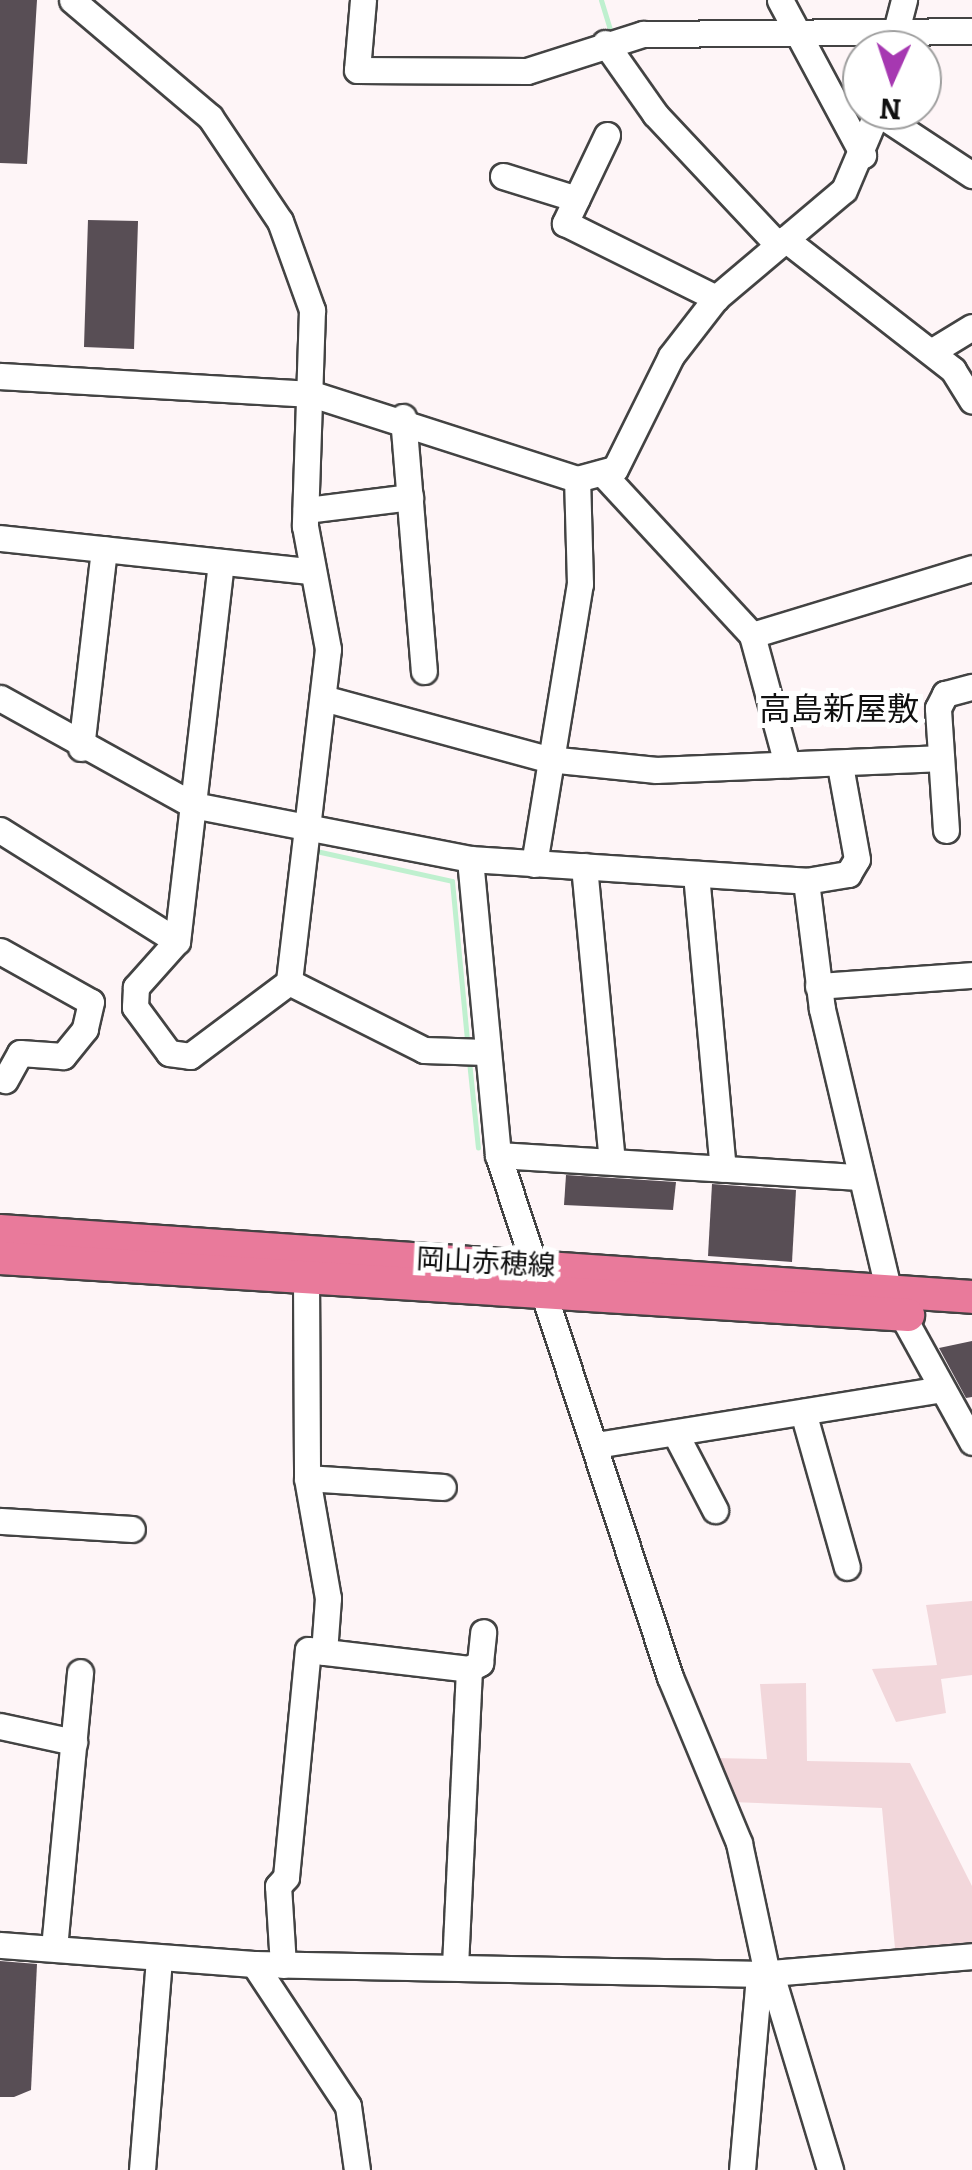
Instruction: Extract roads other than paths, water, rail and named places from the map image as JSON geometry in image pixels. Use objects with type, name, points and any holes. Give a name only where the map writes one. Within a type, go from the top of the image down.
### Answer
[{"type":"main road","name":"岡山赤穂線","points":[[0,1232],[540,1280],[896,1303],[972,1319]]},
{"type":"main road","name":"岡山赤穂線","points":[[0,1258],[306,1276],[540,1280]]},
{"type":"main road","name":"岡山赤穂線","points":[[896,1303],[972,1297]]},
{"type":"street","points":[[72,0],[210,117],[280,221],[312,310],[306,510],[311,571],[328,649],[288,982],[190,1056],[169,1054],[135,1008],[136,987],[177,941],[221,562]]},
{"type":"street","points":[[363,0],[357,70],[527,71],[561,67],[610,41],[708,40],[798,28],[842,33]]},
{"type":"street","points":[[780,0],[863,155]]},
{"type":"street","points":[[896,30],[904,0]]},
{"type":"street","points":[[942,34],[972,31]]},
{"type":"street","points":[[610,41],[655,114],[787,237],[938,348],[972,400]]},
{"type":"street","points":[[590,476],[615,470],[670,356],[716,298],[844,190],[872,130]]},
{"type":"street","points":[[905,130],[972,175]]},
{"type":"street","points":[[608,136],[565,223],[716,298]]},
{"type":"street","points":[[503,176],[577,200]]},
{"type":"street","points":[[938,348],[972,327]]},
{"type":"street","points":[[0,376],[312,394],[403,416],[590,476],[752,636],[788,764]]},
{"type":"street","points":[[403,416],[424,671]]},
{"type":"street","points":[[534,864],[548,759],[580,584],[590,476]]},
{"type":"street","points":[[306,510],[410,497]]},
{"type":"street","points":[[0,538],[311,571]]},
{"type":"street","points":[[81,748],[104,549]]},
{"type":"street","points":[[752,636],[972,568]]},
{"type":"street","points":[[323,698],[548,759],[656,770],[936,758],[946,749],[938,708],[946,694],[972,687]]},
{"type":"street","points":[[0,698],[81,748],[193,805],[470,859],[806,880],[848,874],[857,859],[840,765]]},
{"type":"street","points":[[936,758],[946,830]]},
{"type":"street","points":[[0,830],[177,941]]},
{"type":"street","points":[[470,859],[498,1155],[670,1677],[739,1843],[766,1974],[830,2170]]},
{"type":"street","points":[[584,866],[612,1161]]},
{"type":"street","points":[[696,874],[723,1169]]},
{"type":"street","points":[[806,880],[818,986],[859,1177],[896,1303],[941,1389],[964,1412],[972,1442]]},
{"type":"street","points":[[0,951],[91,1002],[85,1029],[62,1056],[20,1053],[5,1080]]},
{"type":"street","points":[[818,986],[972,975]]},
{"type":"street","points":[[288,982],[424,1050],[486,1052]]},
{"type":"street","points":[[498,1155],[859,1177]]},
{"type":"street","points":[[306,1276],[306,1478],[328,1598],[324,1652]]},
{"type":"street","points":[[596,1446],[941,1389]]},
{"type":"street","points":[[803,1412],[848,1567]]},
{"type":"street","points":[[675,1432],[715,1510]]},
{"type":"street","points":[[306,1478],[443,1487]]},
{"type":"street","points":[[0,1521],[132,1529]]},
{"type":"street","points":[[283,1965],[278,1886],[308,1650],[469,1668],[480,1663],[483,1632]]},
{"type":"street","points":[[455,1966],[469,1668]]},
{"type":"street","points":[[54,1948],[80,1672]]},
{"type":"street","points":[[0,1726],[74,1742]]},
{"type":"street","points":[[0,1945],[254,1964],[766,1974],[972,1956]]},
{"type":"street","points":[[142,2170],[159,1958]]},
{"type":"street","points":[[254,1964],[348,2106],[358,2170]]},
{"type":"street","points":[[742,2170],[766,1974]]},
{"type":"waterway","points":[[601,0],[612,36]]},
{"type":"waterway","points":[[316,851],[452,881],[467,1041]]},
{"type":"waterway","points":[[469,1061],[478,1148]]},
{"type":"waterway","points":[[633,1604],[715,1817]]},
{"type":"district","name":"高島新屋敷","points":[[839,709]]}]
